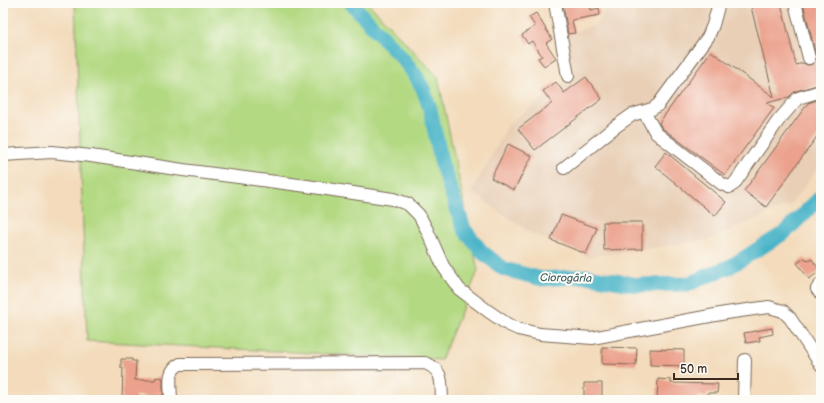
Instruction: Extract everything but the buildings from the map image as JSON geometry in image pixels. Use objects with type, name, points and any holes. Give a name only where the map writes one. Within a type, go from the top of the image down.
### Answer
[{"type":"street","points":[[555,3],[568,76]]},
{"type":"street","points":[[564,168],[615,127],[632,116],[658,105],[708,37],[719,3]]},
{"type":"street","points":[[795,3],[809,58]]},
{"type":"street","points":[[644,112],[656,133],[722,184],[729,187],[734,184],[778,121],[798,98],[821,91]]},
{"type":"street","points":[[3,156],[52,152],[91,156],[393,199],[408,204],[419,215],[443,266],[459,289],[495,316],[518,329],[540,334],[592,338],[726,313],[769,307],[783,312],[790,318],[821,365]]},
{"type":"street","points":[[744,400],[745,360]]},
{"type":"street","points":[[171,400],[171,373],[175,366],[180,364],[233,363],[425,364],[433,366],[440,374],[442,400]]},
{"type":"shaded area","points":[[610,3],[821,3],[821,164],[791,204],[708,240],[588,257],[531,233],[471,192],[510,122],[572,78],[567,34],[595,25]]},
{"type":"green space","points":[[75,3],[368,3],[438,77],[478,271],[441,360],[87,341]]},
{"type":"waterway","name":"Ciorogârla","points":[[351,3],[403,59],[416,76],[424,91],[430,109],[442,165],[464,229],[482,252],[504,269],[542,279],[587,276],[637,285],[688,284],[731,266],[784,233],[821,197]]}]
